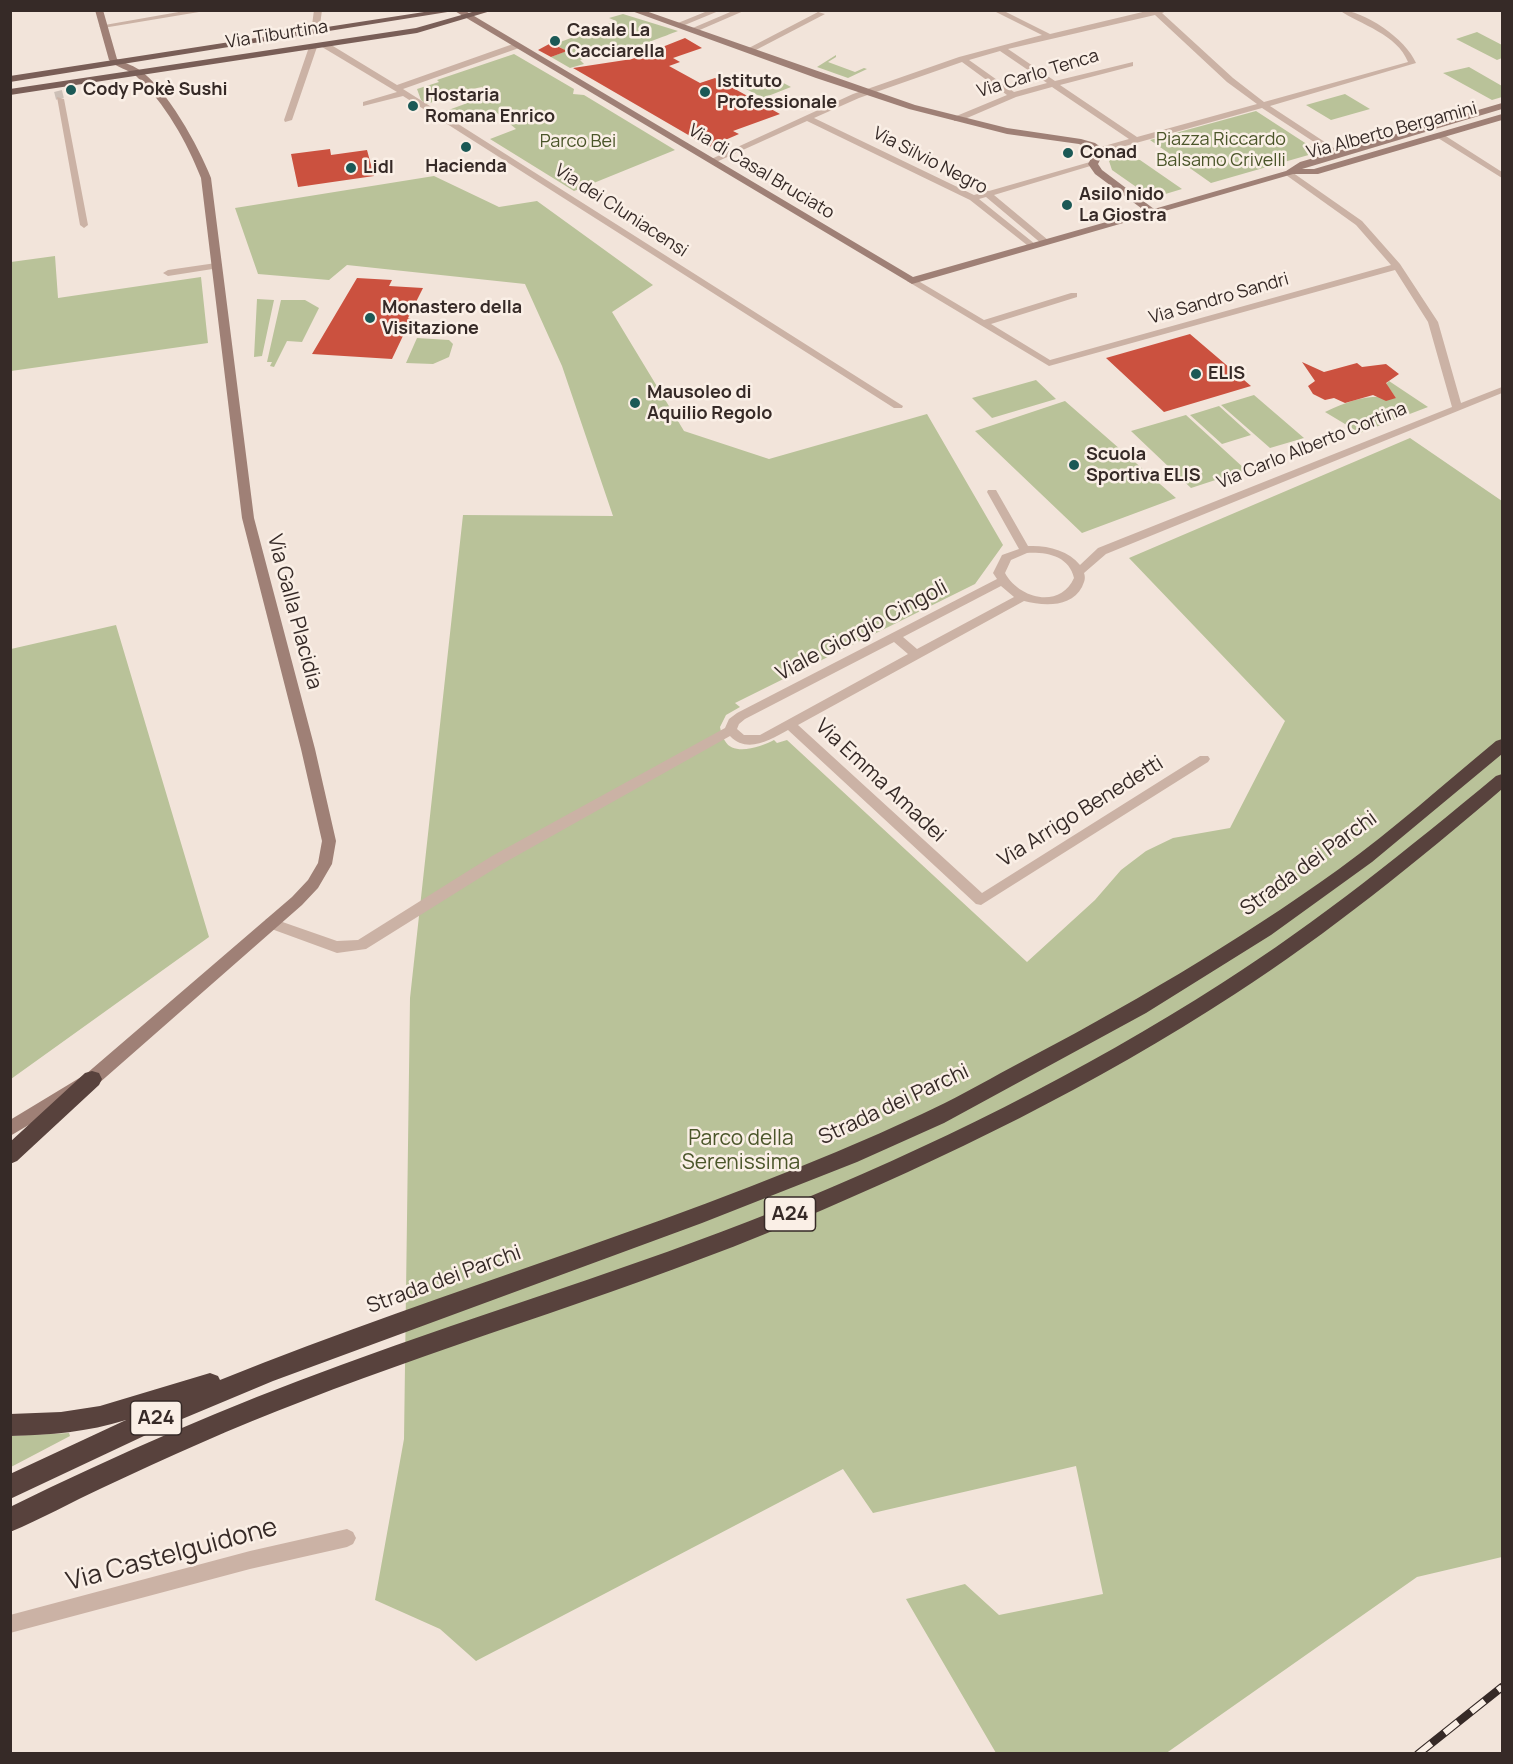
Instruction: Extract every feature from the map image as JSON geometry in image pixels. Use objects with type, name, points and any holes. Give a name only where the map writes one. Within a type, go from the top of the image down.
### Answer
[{"type":"highway","name":"Strada dei Parchi","points":[[10,1487],[154,1419],[305,1357],[743,1199],[928,1121],[1101,1032],[1202,971],[1348,871],[1503,745]]},
{"type":"highway","name":"A24","points":[[10,1520],[119,1467],[265,1404],[783,1217],[961,1138],[1094,1070],[1228,989],[1313,931],[1405,862],[1503,780]]},
{"type":"highway","points":[[10,1155],[92,1079]]},
{"type":"highway","points":[[10,1425],[61,1422],[111,1415],[305,1357]]},
{"type":"main road","name":"Via Tiburtina","points":[[10,80],[456,10]]},
{"type":"main road","name":"Via Tiburtina","points":[[10,92],[58,92],[138,73],[417,30],[490,10]]},
{"type":"street","points":[[99,10],[112,58],[117,63],[138,73]]},
{"type":"street","points":[[103,26],[208,10]]},
{"type":"street","points":[[315,33],[318,10]]},
{"type":"street","name":"Via di Casal Bruciato","points":[[456,10],[1048,363]]},
{"type":"street","points":[[633,10],[865,93],[1009,132],[1086,142],[1100,150],[1412,63],[1408,55],[1386,34],[1342,10]]},
{"type":"street","points":[[677,25],[718,10]]},
{"type":"street","points":[[692,30],[743,10]]},
{"type":"street","points":[[995,10],[1049,36]]},
{"type":"street","points":[[711,161],[806,117],[865,93],[962,59],[1049,36],[1166,10]]},
{"type":"street","points":[[1155,12],[1230,80],[1337,154]]},
{"type":"street","points":[[749,51],[821,14]]},
{"type":"street","name":"Via dei Cluniacensi","points":[[325,45],[400,90],[898,406]]},
{"type":"street","points":[[288,120],[313,46]]},
{"type":"street","points":[[366,104],[516,46]]},
{"type":"street","points":[[1001,48],[1135,140]]},
{"type":"street","points":[[962,59],[1013,95]]},
{"type":"street","name":"Via Carlo Tenca","points":[[957,119],[1013,95],[1130,64]]},
{"type":"street","name":"Via Galla Placidia","points":[[10,1129],[92,1079],[272,923],[313,884],[325,864],[329,841],[308,749],[248,518],[208,189],[201,164],[168,109],[138,73]]},
{"type":"street","points":[[58,92],[84,225]]},
{"type":"street","name":"Via Alberto Bergamini","points":[[1337,154],[1503,106]]},
{"type":"street","name":"Via Silvio Negro","points":[[806,117],[973,198],[1032,246]]},
{"type":"street","name":"Via Alberto Bergamini","points":[[1289,173],[1315,172],[1503,117]]},
{"type":"street","points":[[1441,136],[1466,151],[1503,167]]},
{"type":"street","points":[[1100,150],[1094,167],[1101,175],[1151,211]]},
{"type":"street","points":[[1466,151],[1473,158],[1503,176]]},
{"type":"street","points":[[912,281],[1289,173],[1303,164],[1337,154]]},
{"type":"street","points":[[973,198],[985,192],[1094,162]]},
{"type":"street","points":[[1289,173],[1359,223],[1397,266],[1433,322],[1457,407]]},
{"type":"street","name":"Via Silvio Negro","points":[[985,192],[1045,242]]},
{"type":"street","points":[[168,273],[216,266]]},
{"type":"street","name":"Via Sandro Sandri","points":[[1048,363],[1397,266]]},
{"type":"street","points":[[984,323],[1074,295]]},
{"type":"street","name":"Via Carlo Alberto Cortina","points":[[1025,550],[1045,550],[1063,555],[1102,551],[1503,390]]},
{"type":"street","points":[[992,492],[1025,550],[1006,558],[999,573],[1002,581],[1022,597]]},
{"type":"street","name":"Via Carlo Alberto Cortina","points":[[1022,597],[1046,601],[1067,596],[1079,585],[1080,572],[1102,551]]},
{"type":"street","points":[[1063,555],[1071,560],[1080,572]]},
{"type":"street","name":"Viale Giorgio Cingoli","points":[[731,730],[733,722],[741,716],[1002,581]]},
{"type":"street","points":[[790,725],[1022,597]]},
{"type":"street","points":[[894,636],[917,655]]},
{"type":"street","name":"Via Emma Amadei","points":[[731,730],[741,740],[752,741],[762,739],[790,725],[981,900]]},
{"type":"street","points":[[272,923],[337,947],[361,945],[512,852],[731,730]]},
{"type":"street","name":"Via Arrigo Benedetti","points":[[981,900],[1204,759]]},
{"type":"street","name":"Via Castelguidone","points":[[10,1624],[228,1566],[347,1538]]},
{"type":"green space","points":[[623,14],[678,31],[637,46],[615,48],[580,60],[584,64],[570,68],[551,57],[566,51],[555,44],[616,21],[609,18]]},
{"type":"green space","points":[[1477,32],[1502,45],[1502,58],[1497,60],[1456,39]]},
{"type":"green space","name":"Parco Bei","points":[[514,54],[574,89],[573,94],[584,95],[675,150],[574,191],[490,139],[516,129],[497,113],[483,117],[453,119],[443,112],[492,94],[482,87],[438,96],[433,102],[426,104],[421,100],[417,89]]},
{"type":"green space","points":[[836,55],[828,62],[855,72],[867,69],[848,78],[817,67]]},
{"type":"green space","points":[[1469,67],[1502,86],[1502,97],[1492,100],[1443,73]]},
{"type":"green space","points":[[774,78],[791,87],[763,98],[746,89]]},
{"type":"green space","points":[[1345,94],[1370,109],[1331,120],[1306,105]]},
{"type":"green space","name":"Piazza Riccardo Balsamo Crivelli","points":[[1256,111],[1319,152],[1211,183],[1150,140]]},
{"type":"green space","points":[[1118,156],[1140,160],[1182,189],[1152,198],[1112,170],[1109,161]]},
{"type":"green space","name":"Parco della Serenissima","points":[[434,176],[499,207],[537,201],[653,285],[612,312],[684,431],[769,459],[927,414],[1003,545],[975,584],[735,703],[740,707],[726,715],[720,727],[725,741],[729,746],[735,748],[749,749],[774,740],[777,743],[787,740],[1027,962],[1095,900],[1121,870],[1146,851],[1173,838],[1230,828],[1285,721],[1129,558],[1410,438],[1502,501],[1502,1557],[1417,1577],[1165,1754],[996,1753],[906,1599],[965,1584],[999,1615],[1103,1594],[1076,1466],[873,1513],[843,1469],[476,1661],[440,1629],[375,1600],[404,1439],[410,998],[463,515],[613,516],[562,366],[525,284],[347,265],[329,280],[258,274],[235,208]]},
{"type":"green space","points":[[55,256],[58,298],[201,277],[208,343],[11,371],[11,262]]},
{"type":"green space","points":[[257,299],[274,300],[262,356],[254,357]]},
{"type":"green space","points":[[281,300],[305,300],[319,308],[302,342],[287,341],[274,367],[270,366],[272,362],[267,362]]},
{"type":"green space","points":[[417,338],[449,340],[453,344],[449,357],[433,364],[406,363]]},
{"type":"green space","points":[[1036,380],[1056,399],[992,418],[972,398]]},
{"type":"green space","points":[[1389,381],[1428,407],[1360,433],[1325,412],[1360,399],[1396,398],[1386,384]]},
{"type":"green space","name":"Scuola Sportiva ELIS","points":[[1254,395],[1304,438],[1270,448],[1221,405]]},
{"type":"green space","name":"Scuola Sportiva ELIS","points":[[1065,401],[1176,498],[1082,533],[975,431]]},
{"type":"green space","points":[[1219,406],[1251,435],[1222,444],[1190,415]]},
{"type":"green space","name":"Scuola Sportiva ELIS","points":[[1186,415],[1246,470],[1191,488],[1131,431]]},
{"type":"green space","points":[[116,625],[209,937],[11,1079],[11,649]]},
{"type":"green space","points":[[69,1433],[70,1436],[11,1467],[11,1436]]},
{"type":"building","name":"Istituto Professionale","points":[[685,38],[702,48],[673,58],[680,62],[669,66],[700,83],[715,78],[780,114],[733,131],[739,134],[709,147],[573,68],[632,59]]},
{"type":"building","points":[[551,43],[567,51],[551,57],[538,50]]},
{"type":"building","name":"Lidl","points":[[330,149],[331,155],[367,150],[374,176],[298,187],[291,154]]},
{"type":"building","name":"Monastero della Visitazione","points":[[357,278],[392,280],[389,286],[423,288],[392,359],[312,354]]},
{"type":"building","name":"ELIS","points":[[1190,334],[1251,386],[1164,412],[1106,358]]},
{"type":"building","points":[[1302,362],[1324,372],[1357,363],[1362,367],[1386,364],[1399,374],[1386,383],[1396,398],[1386,401],[1373,395],[1345,403],[1334,398],[1325,400],[1313,394],[1308,386],[1315,381]]},
{"type":"tunnel","points":[[58,91],[60,99]]},
{"type":"railway","points":[[1418,1754],[1502,1687]]},
{"type":"place","name":"Casale La Cacciarella","points":[[555,41]]},
{"type":"place","name":"Cody Pokè Sushi","points":[[71,90]]},
{"type":"place","name":"Istituto Professionale","points":[[705,92]]},
{"type":"place","name":"Hostaria Romana Enrico","points":[[413,106]]},
{"type":"place","name":"Hacienda","points":[[466,147]]},
{"type":"place","name":"Conad","points":[[1068,153]]},
{"type":"place","name":"Lidl","points":[[351,168]]},
{"type":"place","name":"Asilo nido La Giostra","points":[[1067,205]]},
{"type":"place","name":"Monastero della Visitazione","points":[[370,318]]},
{"type":"place","name":"ELIS","points":[[1196,374]]},
{"type":"place","name":"Mausoleo di Aquilio Regolo","points":[[635,403]]},
{"type":"place","name":"Scuola Sportiva ELIS","points":[[1074,465]]}]
